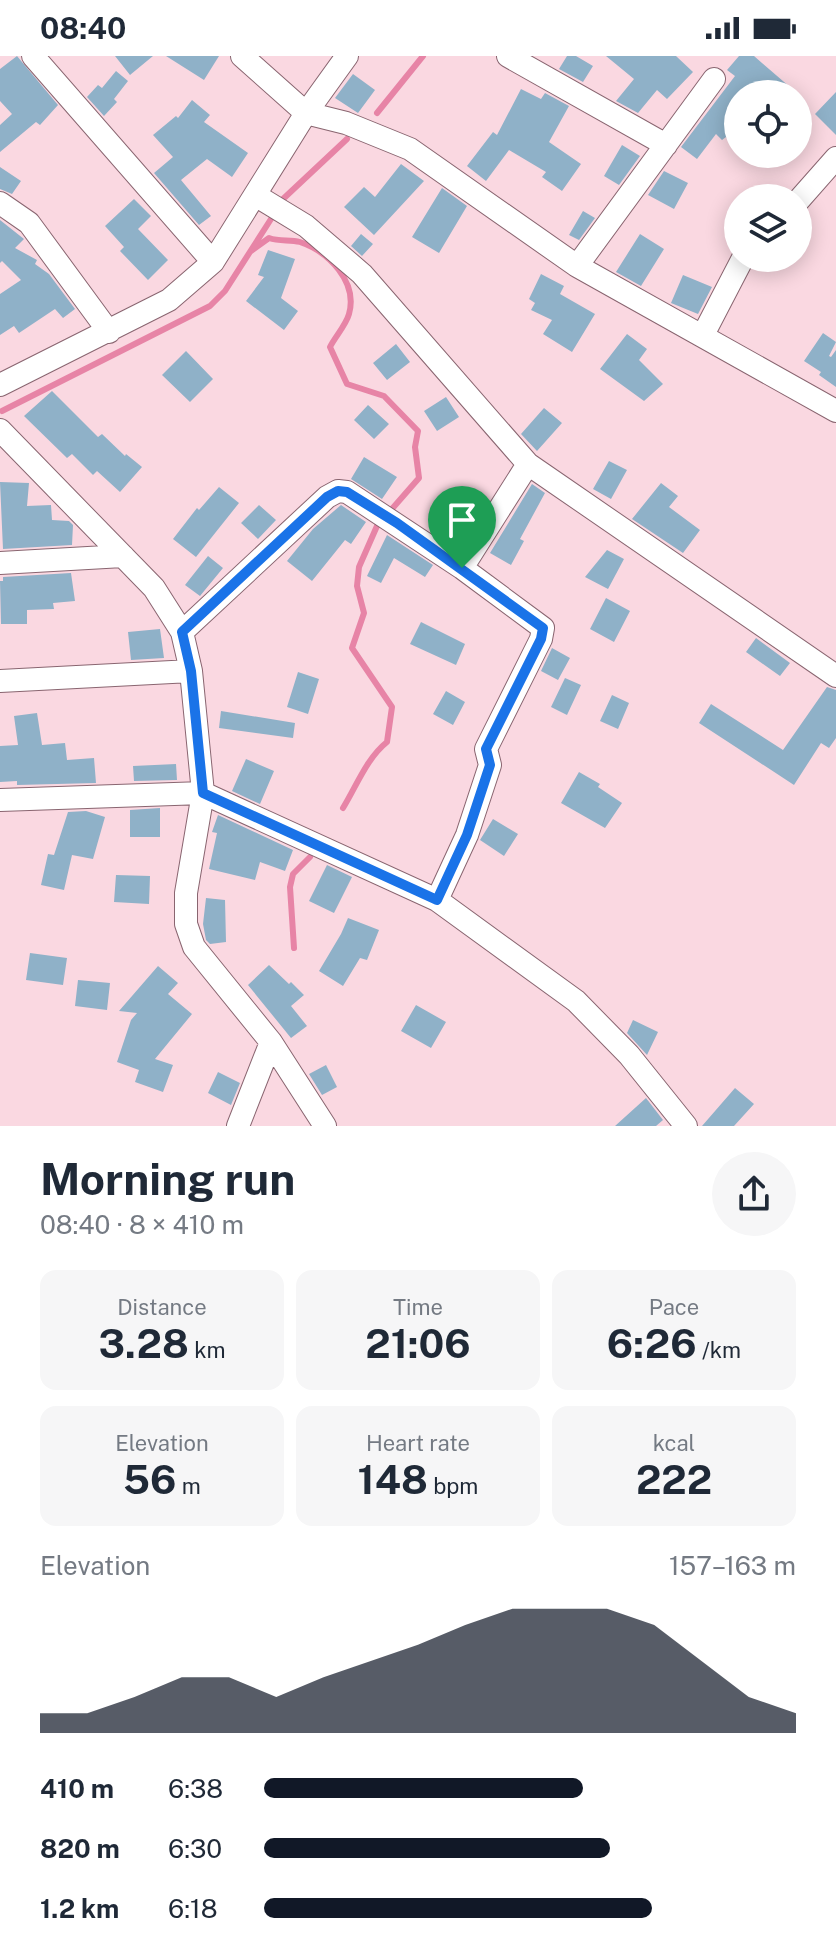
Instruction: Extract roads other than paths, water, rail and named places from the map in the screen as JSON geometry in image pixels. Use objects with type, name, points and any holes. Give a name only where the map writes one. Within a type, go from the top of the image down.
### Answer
[{"type":"street","points":[[33,56],[213,262]]},
{"type":"street","points":[[242,56],[306,113],[346,123],[392,139],[410,149],[577,266],[836,411]]},
{"type":"street","points":[[0,385],[169,300],[213,262],[306,113],[347,56]]},
{"type":"street","points":[[508,56],[666,145]]},
{"type":"street","points":[[577,266],[714,79]]},
{"type":"street","points":[[812,185],[836,158]]},
{"type":"street","points":[[255,195],[306,226],[362,274],[528,464],[836,676]]},
{"type":"street","points":[[0,203],[29,223],[109,332]]},
{"type":"street","points":[[703,335],[736,272]]},
{"type":"street","points":[[0,430],[154,588],[182,632],[191,671],[203,793],[186,893],[186,924],[194,947],[271,1042],[325,1126]]},
{"type":"street","points":[[462,568],[528,464]]},
{"type":"street","points":[[182,632],[327,497],[338,491],[347,492],[388,518],[543,628],[541,639],[486,749],[490,765],[467,835],[437,900]]},
{"type":"street","points":[[0,563],[123,556]]},
{"type":"street","points":[[0,681],[191,671]]},
{"type":"street","points":[[0,800],[203,793],[437,900],[576,1001],[629,1055],[686,1126]]},
{"type":"street","points":[[238,1126],[271,1042]]},
{"type":"waterway","points":[[377,113],[423,56]]},
{"type":"waterway","points":[[283,199],[347,139]]},
{"type":"waterway","points":[[2,411],[210,306],[225,291],[271,219]]},
{"type":"waterway","points":[[251,251],[269,238],[296,241],[331,261],[345,280],[351,302],[349,314],[330,347],[347,384],[384,396],[418,431],[415,447],[419,478],[377,526],[359,567],[357,586],[364,613],[352,648],[392,707],[387,742],[368,764],[343,808]]},
{"type":"waterway","points":[[294,948],[290,887],[293,874],[310,857]]}]
